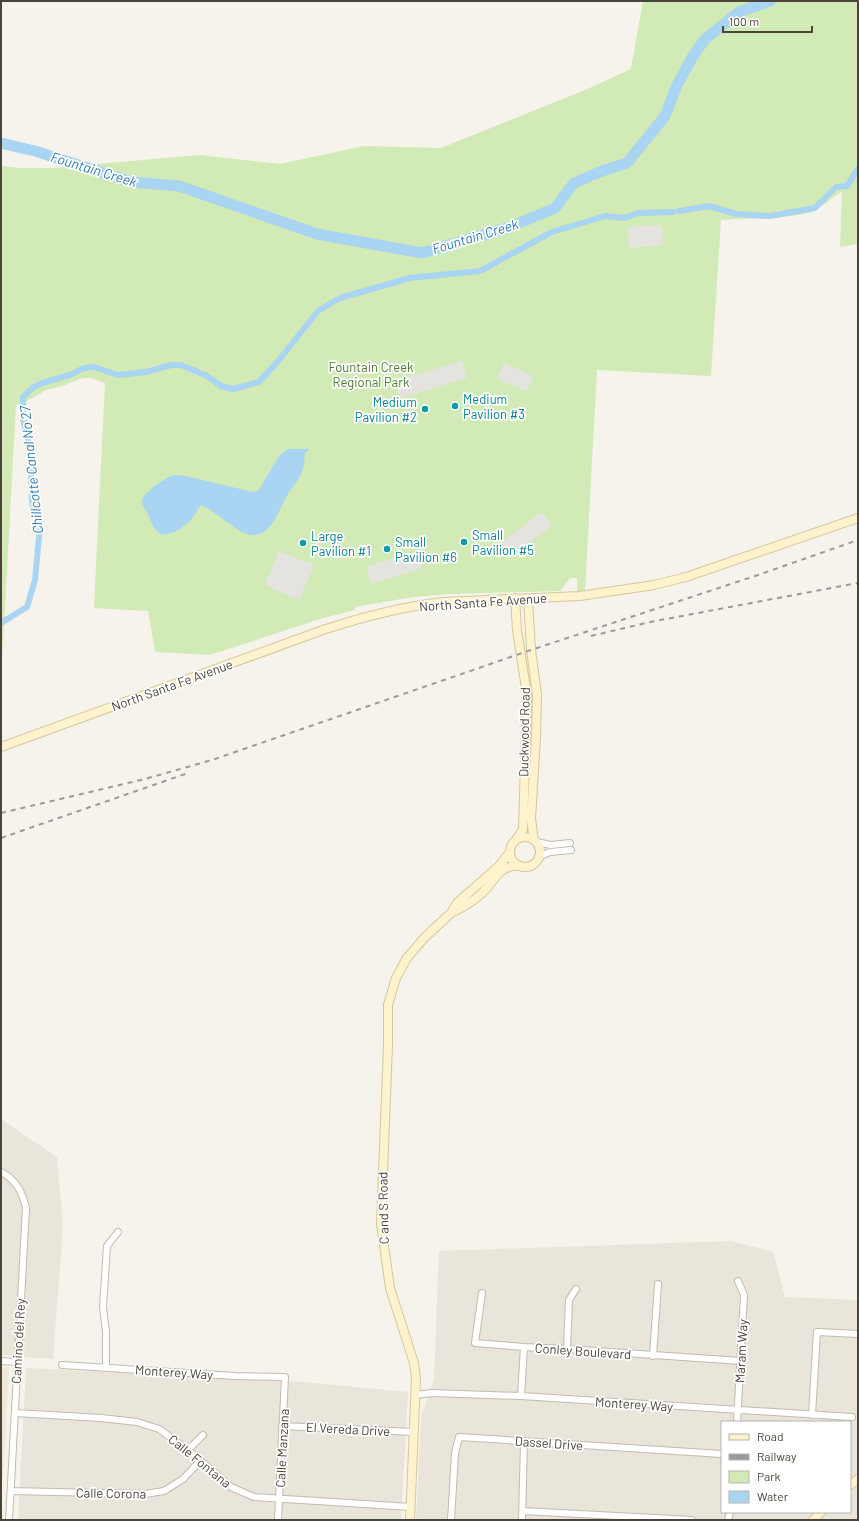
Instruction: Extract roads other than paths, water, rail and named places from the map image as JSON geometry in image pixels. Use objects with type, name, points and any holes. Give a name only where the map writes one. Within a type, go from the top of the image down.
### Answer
[{"type":"main road","name":"North Santa Fe Avenue","points":[[1,747],[323,630],[374,614],[423,604],[472,600],[587,596],[670,582],[858,518]]},
{"type":"main road","name":"Duckwood Road","points":[[515,598],[517,630],[527,695],[523,829],[516,840]]},
{"type":"main road","name":"Duckwood Road","points":[[528,599],[531,650],[537,694],[531,820],[535,841]]},
{"type":"main road","points":[[525,837],[535,841],[539,849],[538,857],[535,863],[531,866],[521,866],[513,861],[510,847],[516,840],[525,837]]},
{"type":"main road","name":"C and S Road","points":[[410,1520],[416,1379],[414,1363],[390,1288],[381,1224],[388,1045],[388,1005],[396,978],[407,958],[425,937],[450,913],[457,903],[499,866],[510,852]]},
{"type":"main road","name":"C and S Road","points":[[450,913],[463,907],[481,894],[502,870],[514,866],[521,866]]},
{"type":"street","points":[[535,841],[552,845],[570,843]]},
{"type":"street","points":[[538,857],[550,852],[571,850]]},
{"type":"street","name":"Camino del Rey","points":[[1,1172],[11,1178],[18,1187],[24,1197],[26,1208],[9,1520]]},
{"type":"street","points":[[106,1367],[106,1332],[103,1307],[106,1246],[118,1232]]},
{"type":"street","name":"Maram Way","points":[[737,1421],[744,1295],[738,1281]]},
{"type":"street","points":[[653,1356],[658,1284]]},
{"type":"street","points":[[567,1349],[569,1300],[576,1289]]},
{"type":"street","name":"Conley Boulevard","points":[[482,1293],[475,1343],[741,1361]]},
{"type":"street","points":[[812,1415],[817,1332],[858,1334]]},
{"type":"street","points":[[521,1396],[524,1347]]},
{"type":"street","points":[[1,1361],[18,1362]]},
{"type":"street","name":"Monterey Way","points":[[62,1365],[235,1376],[285,1376]]},
{"type":"street","name":"Calle Manzana","points":[[278,1520],[285,1376]]},
{"type":"street","name":"Monterey Way","points":[[416,1395],[432,1393],[521,1396],[738,1411],[852,1417]]},
{"type":"street","name":"Calle Fontana","points":[[15,1413],[101,1418],[137,1422],[160,1429],[188,1450],[231,1487],[254,1497],[411,1508]]},
{"type":"street","name":"El Vereda Drive","points":[[282,1426],[414,1432]]},
{"type":"street","points":[[188,1450],[204,1435]]},
{"type":"street","name":"Dassel Drive","points":[[451,1520],[455,1453],[459,1437],[721,1454]]},
{"type":"street","points":[[522,1520],[524,1442]]},
{"type":"street","name":"Calle Corona","points":[[11,1491],[145,1494],[164,1491],[183,1479],[200,1461]]},
{"type":"street","points":[[523,1511],[588,1517],[692,1520]]},
{"type":"water","points":[[288,449],[310,449],[305,453],[304,466],[301,474],[272,523],[265,531],[256,535],[241,532],[210,510],[200,506],[191,520],[179,530],[168,534],[159,533],[142,505],[143,498],[153,487],[170,476],[175,475],[181,475],[253,492],[258,491],[279,456]]},
{"type":"waterway","name":"Fountain Creek","points":[[1,143],[35,151],[131,182],[179,186],[317,234],[422,253],[510,227],[555,208],[574,183],[602,171],[627,163],[665,116],[677,85],[693,56],[705,39],[739,12],[770,1]]},
{"type":"waterway","name":"Chillcotte Canal No 27","points":[[679,211],[709,206],[736,214],[770,216],[815,208],[836,187],[847,186],[858,169]]},
{"type":"waterway","name":"Chillcotte Canal No 27","points":[[1,623],[27,607],[35,580],[40,526],[32,502],[30,447],[23,419],[23,397],[34,387],[42,383],[70,375],[84,368],[94,367],[118,375],[146,372],[171,365],[181,365],[207,376],[221,386],[233,389],[259,382],[279,360],[318,311],[340,298],[410,278],[480,271],[552,232],[605,216],[624,218],[638,213],[673,212]]},
{"type":"railway","points":[[1,813],[145,779],[212,760],[531,650],[758,575],[858,540]]},
{"type":"railway","points":[[591,636],[650,622],[858,583]]},
{"type":"railway","points":[[1,838],[188,773]]},
{"type":"place","name":"Medium Pavilion #3","points":[[455,406]]},
{"type":"place","name":"Medium Pavilion #2","points":[[425,409]]},
{"type":"place","name":"Small Pavilion #5","points":[[464,542]]},
{"type":"place","name":"Large Pavilion #1","points":[[303,543]]},
{"type":"place","name":"Small Pavilion #6","points":[[387,549]]},
{"type":"park label","name":"Fountain Creek Regional Park","points":[[371,374]]}]
